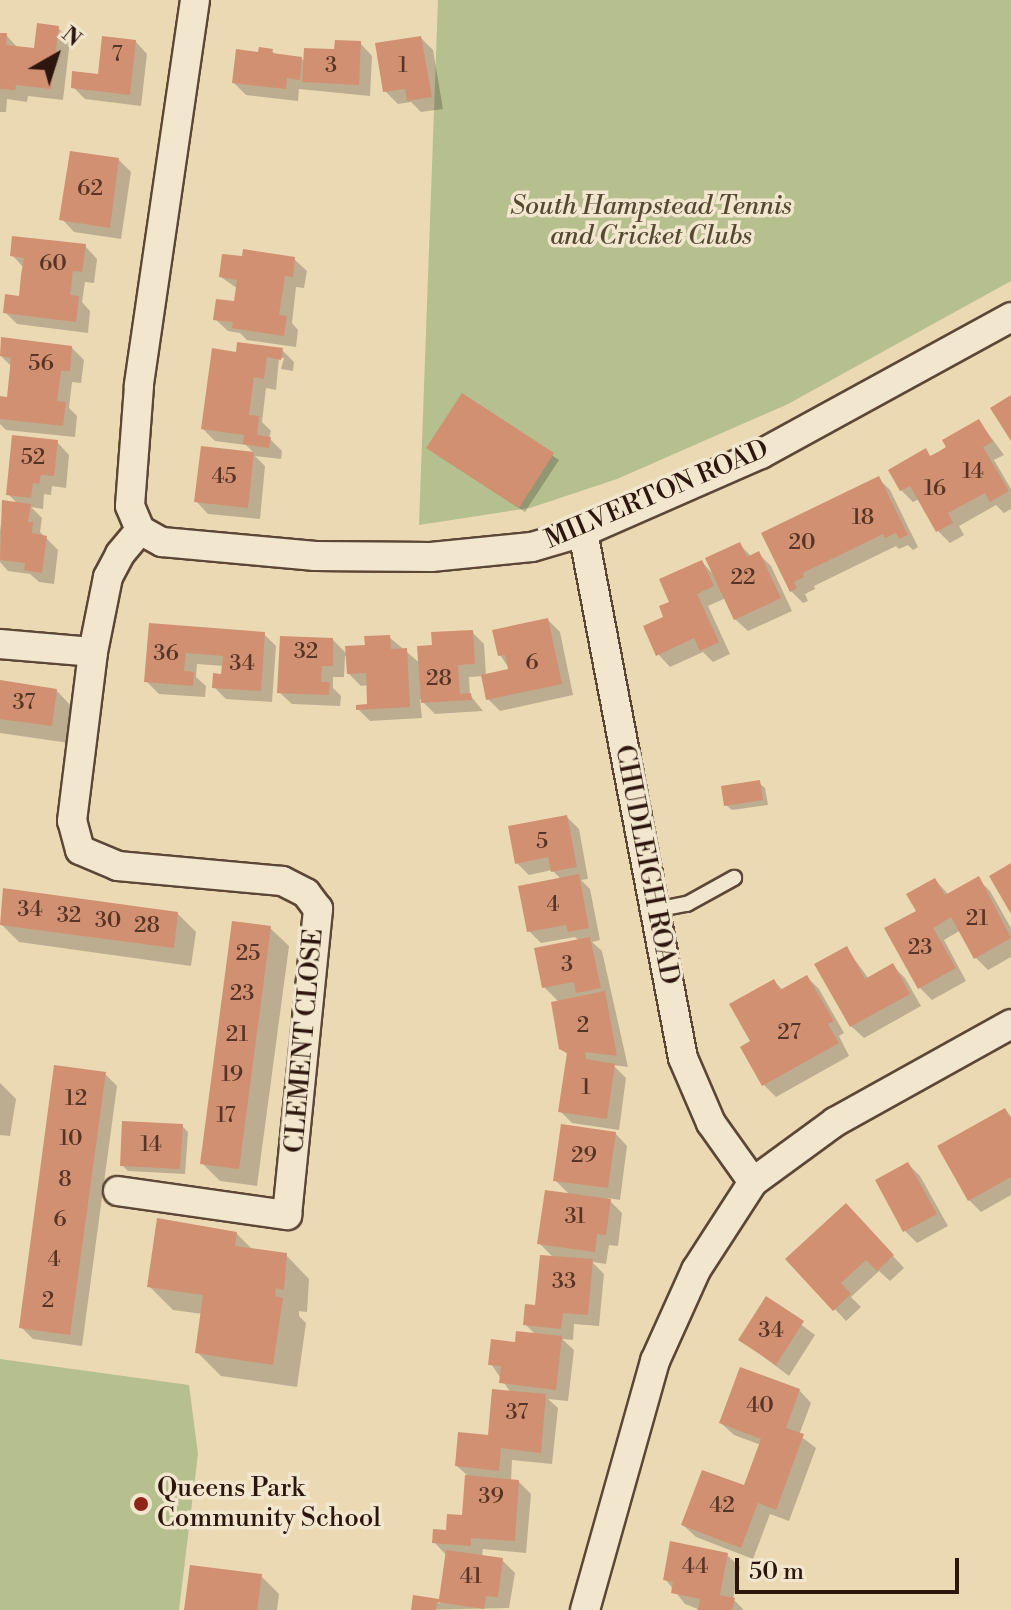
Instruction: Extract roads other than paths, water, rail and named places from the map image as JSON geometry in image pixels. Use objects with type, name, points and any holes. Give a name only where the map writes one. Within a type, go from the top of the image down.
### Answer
[{"type":"street","points":[[140,530],[130,506],[139,386],[195,0]]},
{"type":"street","name":"MILVERTON ROAD","points":[[140,530],[162,542],[315,556],[431,557],[532,547],[583,532],[761,454],[1011,317]]},
{"type":"street","name":"CLEMENT CLOSE","points":[[118,1191],[287,1215],[318,909],[306,893],[282,881],[118,866],[80,850],[72,821],[93,652],[108,577],[120,554],[140,530]]},
{"type":"street","name":"CHUDLEIGH ROAD","points":[[583,532],[683,1058],[711,1123],[753,1182]]},
{"type":"street","points":[[0,644],[93,652]]},
{"type":"street","points":[[585,1610],[655,1361],[696,1270],[753,1182],[835,1122],[1011,1024]]},
{"type":"lane","points":[[655,910],[687,904],[734,878]]},
{"type":"place","name":"Queens Park Community School","points":[[141,1504]]},
{"type":"park label","name":"South Hampstead Tennis and Cricket Clubs","points":[[651,222]]}]
